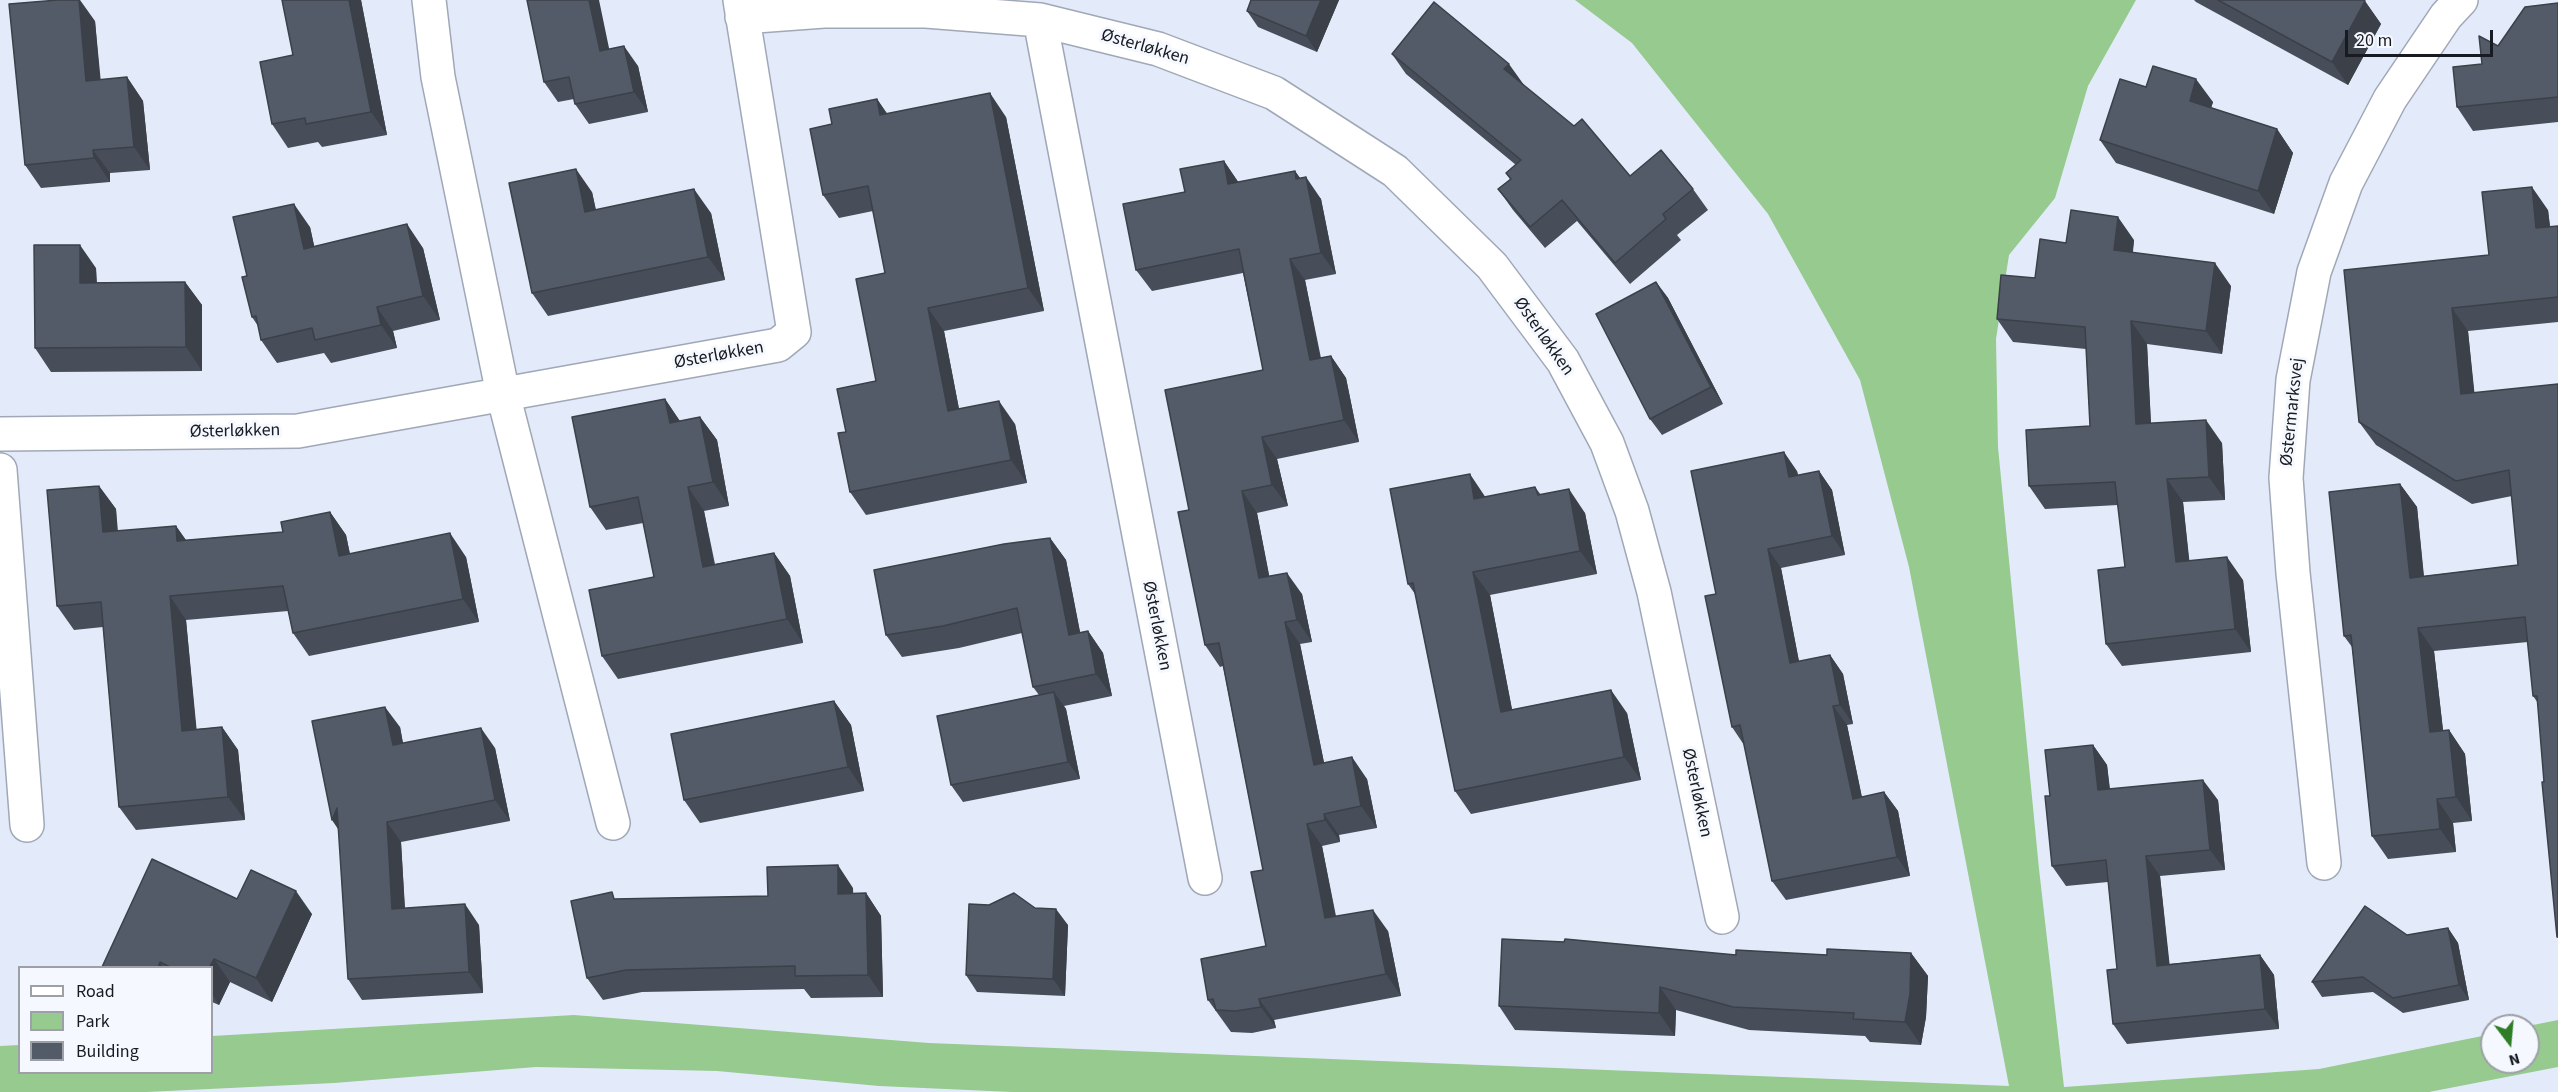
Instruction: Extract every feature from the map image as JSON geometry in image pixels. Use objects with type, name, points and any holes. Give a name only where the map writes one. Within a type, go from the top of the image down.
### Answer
[{"type":"street","points":[[429,0],[438,77],[503,394],[613,823]]},
{"type":"street","name":"Østermarksvej","points":[[2325,863],[2293,573],[2286,478],[2293,380],[2314,272],[2346,183],[2390,99],[2446,16],[2461,0]]},
{"type":"street","name":"Østerløkken","points":[[0,434],[298,431],[778,345],[794,332],[741,8],[926,11],[1040,20],[1158,49],[1274,93],[1395,171],[1492,266],[1563,361],[1607,443],[1632,511],[1654,592],[1722,917]]},
{"type":"street","name":"Østerløkken","points":[[1040,20],[1204,878]]},
{"type":"street","points":[[0,470],[27,825]]},
{"type":"green space","points":[[1575,0],[2136,0],[2088,86],[2055,198],[2009,255],[1996,339],[1998,447],[2039,869],[2064,1087],[2319,1069],[2480,1036],[2480,1074],[2522,1074],[2429,1092],[1012,1092],[879,1086],[717,1071],[536,1067],[334,1083],[147,1092],[0,1092],[0,1046],[18,1045],[18,1074],[213,1074],[213,1036],[574,1015],[929,1043],[2009,1086],[1909,567],[1860,380],[1768,214],[1632,43]]},
{"type":"green space","points":[[2558,1020],[2558,1067],[2540,1070],[2540,1024]]},
{"type":"building","points":[[79,0],[86,81],[127,77],[134,147],[93,150],[94,158],[25,165],[9,4]]},
{"type":"building","points":[[282,0],[349,0],[371,112],[306,124],[305,118],[272,124],[260,62],[293,55]]},
{"type":"building","points":[[527,0],[589,0],[600,51],[624,46],[634,92],[575,104],[569,77],[544,82]]},
{"type":"building","points":[[1251,0],[1321,0],[1306,36],[1247,11]]},
{"type":"building","points":[[2218,0],[2364,0],[2365,1],[2332,62]]},
{"type":"building","points":[[1434,2],[1509,64],[1504,69],[1574,126],[1582,119],[1630,176],[1661,150],[1693,189],[1663,214],[1666,219],[1615,263],[1562,200],[1530,227],[1498,189],[1511,179],[1506,173],[1521,160],[1392,54]]},
{"type":"building","points":[[2558,3],[2558,97],[2457,107],[2453,67],[2482,64],[2479,36],[2498,46],[2525,7]]},
{"type":"building","points":[[2153,66],[2196,79],[2190,101],[2277,129],[2258,191],[2100,140],[2120,79],[2146,87]]},
{"type":"building","points":[[990,93],[1028,288],[928,308],[948,411],[999,401],[1011,460],[850,492],[838,433],[846,432],[837,389],[876,381],[856,279],[885,273],[868,186],[823,195],[810,129],[832,124],[829,109],[877,99],[880,115]]},
{"type":"building","points":[[1224,161],[1228,184],[1295,171],[1296,179],[1306,177],[1321,253],[1290,259],[1310,360],[1331,356],[1344,420],[1262,437],[1272,485],[1242,491],[1259,578],[1287,573],[1297,620],[1285,622],[1314,765],[1352,757],[1361,806],[1324,814],[1325,820],[1307,824],[1325,918],[1373,910],[1386,974],[1259,999],[1261,1007],[1236,1011],[1216,1010],[1213,999],[1208,1000],[1201,959],[1266,946],[1251,872],[1263,870],[1219,643],[1205,645],[1178,512],[1189,510],[1165,390],[1263,370],[1239,249],[1136,270],[1123,204],[1185,192],[1180,169]]},
{"type":"building","points":[[576,169],[585,212],[694,189],[708,257],[532,293],[509,183]]},
{"type":"building","points":[[2532,187],[2536,228],[2558,226],[2558,297],[2452,308],[2461,394],[2558,384],[2558,937],[2542,782],[2544,782],[2537,696],[2533,696],[2525,617],[2418,628],[2430,732],[2449,730],[2456,797],[2437,799],[2440,829],[2372,836],[2351,635],[2344,636],[2329,492],[2400,484],[2410,578],[2518,565],[2509,470],[2456,481],[2359,422],[2344,270],[2489,255],[2482,192]]},
{"type":"building","points":[[294,204],[304,249],[407,224],[423,296],[377,307],[381,325],[315,340],[312,328],[261,340],[256,316],[252,317],[242,277],[247,276],[233,217]]},
{"type":"building","points":[[2071,210],[2118,217],[2114,250],[2215,263],[2206,331],[2131,321],[2136,424],[2206,420],[2209,477],[2167,479],[2176,562],[2227,557],[2235,629],[2106,644],[2098,570],[2125,567],[2115,482],[2029,486],[2026,430],[2090,426],[2085,327],[1997,319],[2001,275],[2035,278],[2040,239],[2066,243]]},
{"type":"building","points":[[34,245],[80,245],[80,283],[185,282],[186,347],[35,348]]},
{"type":"building","points":[[1656,282],[1711,387],[1650,419],[1596,314]]},
{"type":"building","points":[[665,399],[670,423],[700,417],[713,482],[688,487],[703,567],[774,553],[787,619],[602,656],[589,590],[654,577],[638,497],[590,507],[572,417]]},
{"type":"building","points":[[1784,452],[1789,477],[1819,471],[1832,536],[1768,549],[1790,663],[1830,655],[1840,705],[1833,706],[1853,799],[1884,792],[1897,857],[1772,881],[1740,725],[1732,727],[1705,596],[1716,594],[1691,471]]},
{"type":"building","points":[[1470,474],[1474,499],[1535,487],[1538,495],[1569,489],[1580,551],[1473,572],[1501,712],[1611,690],[1624,757],[1455,791],[1413,583],[1408,584],[1390,489]]},
{"type":"building","points":[[99,486],[103,532],[176,526],[177,541],[283,532],[281,522],[330,512],[339,556],[450,533],[463,599],[293,633],[283,586],[170,596],[182,731],[222,727],[228,797],[119,807],[101,602],[57,606],[47,490]]},
{"type":"building","points":[[1050,538],[1069,635],[1088,631],[1096,674],[1033,687],[1017,608],[943,626],[886,635],[874,570],[1004,544]]},
{"type":"building","points":[[1054,692],[1068,762],[951,785],[937,716]]},
{"type":"building","points":[[834,701],[848,767],[684,800],[671,734]]},
{"type":"building","points":[[385,707],[393,745],[481,728],[495,800],[387,822],[392,909],[465,904],[469,972],[348,979],[337,808],[332,820],[312,721]]},
{"type":"building","points":[[2093,745],[2098,790],[2203,780],[2210,850],[2146,856],[2157,966],[2260,955],[2265,1009],[2113,1024],[2107,970],[2117,969],[2106,860],[2052,866],[2045,796],[2050,796],[2045,750]]},
{"type":"building","points":[[152,859],[237,899],[251,870],[296,891],[256,978],[214,959],[210,966],[168,966],[160,962],[159,966],[102,966]]},
{"type":"building","points":[[838,865],[838,894],[866,893],[868,975],[795,976],[795,966],[626,970],[587,978],[571,901],[612,892],[614,899],[768,896],[767,867]]},
{"type":"building","points":[[1014,893],[1035,908],[1056,909],[1053,979],[966,975],[969,904],[989,905]]},
{"type":"building","points":[[2365,906],[2407,935],[2448,928],[2459,985],[2393,998],[2363,977],[2312,982]]},
{"type":"building","points":[[1502,939],[1564,942],[1565,939],[1736,955],[1736,950],[1827,955],[1827,949],[1911,953],[1910,994],[1905,1022],[1853,1019],[1854,1013],[1733,1007],[1660,987],[1659,1013],[1499,1006]]}]
